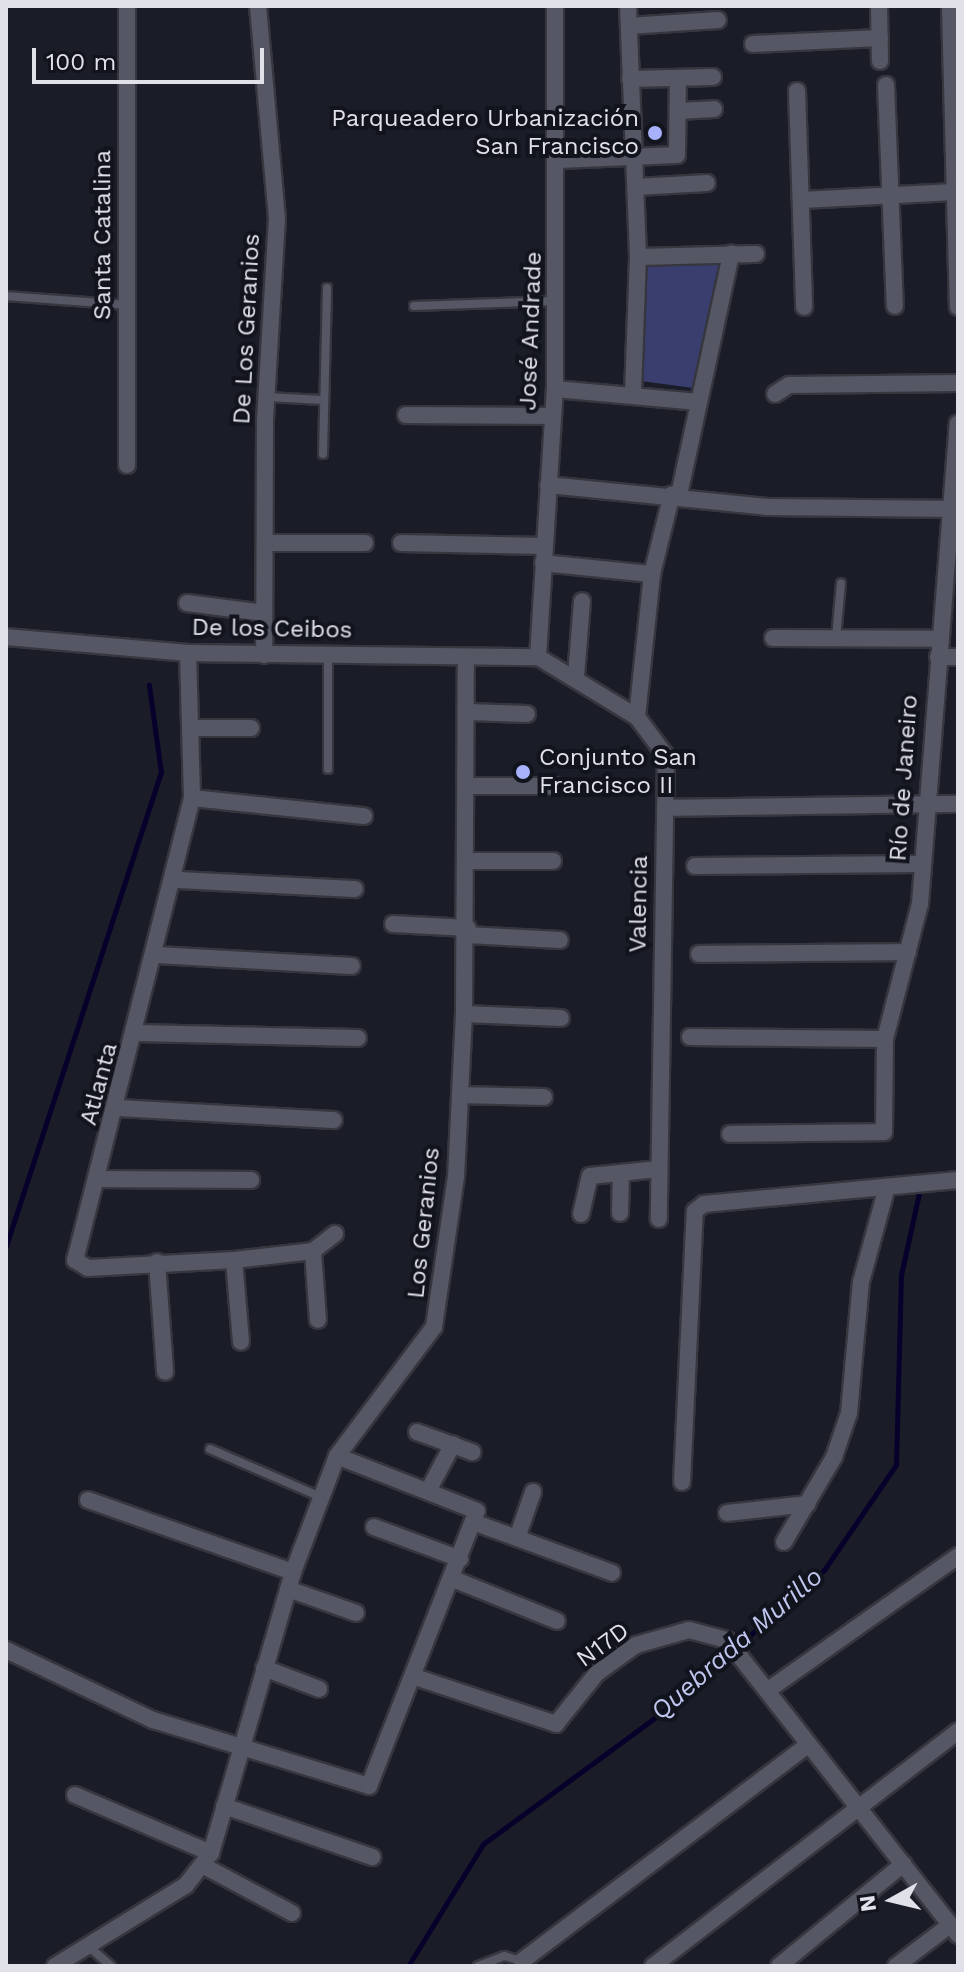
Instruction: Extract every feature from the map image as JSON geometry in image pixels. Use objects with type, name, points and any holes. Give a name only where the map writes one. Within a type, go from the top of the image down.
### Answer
[{"type":"street","name":"Santa Catalina","points":[[127,6],[127,465]]},
{"type":"street","name":"De Los Geranios","points":[[258,6],[277,218],[267,397],[264,655]]},
{"type":"street","name":"José Andrade","points":[[538,657],[555,389],[559,160],[555,6]]},
{"type":"street","points":[[628,6],[638,257],[633,396]]},
{"type":"street","points":[[879,6],[880,61]]},
{"type":"street","points":[[950,6],[958,307]]},
{"type":"street","points":[[629,26],[718,20]]},
{"type":"street","points":[[753,44],[880,38]]},
{"type":"street","points":[[630,79],[713,77]]},
{"type":"street","points":[[559,160],[677,155],[678,78]]},
{"type":"street","points":[[886,85],[895,306]]},
{"type":"street","points":[[797,91],[804,307]]},
{"type":"street","points":[[678,111],[714,109]]},
{"type":"street","points":[[636,187],[707,183]]},
{"type":"street","points":[[801,200],[955,192]]},
{"type":"street","points":[[637,717],[652,574],[698,402],[731,254]]},
{"type":"street","points":[[638,257],[756,254]]},
{"type":"street","points":[[775,394],[789,385],[958,383]]},
{"type":"street","points":[[555,389],[698,402]]},
{"type":"street","points":[[406,415],[552,416]]},
{"type":"street","name":"Río de Janeiro","points":[[730,1134],[884,1132],[885,1039],[908,952],[922,864],[924,802],[956,509],[958,424]]},
{"type":"street","points":[[548,485],[675,495],[767,507],[956,509]]},
{"type":"street","points":[[266,543],[365,543]]},
{"type":"street","points":[[401,543],[544,546]]},
{"type":"street","points":[[543,563],[652,574]]},
{"type":"street","points":[[576,676],[582,601]]},
{"type":"street","points":[[187,603],[264,613]]},
{"type":"street","name":"De los Ceibos","points":[[6,637],[188,653],[328,653],[466,659],[538,657]]},
{"type":"street","points":[[773,638],[940,639]]},
{"type":"street","name":"Atlanta","points":[[188,653],[192,798],[177,880],[77,1264],[234,1260],[313,1251]]},
{"type":"street","name":"Valencia","points":[[538,657],[576,676],[637,717],[663,747],[665,808],[659,1219]]},
{"type":"street","points":[[938,657],[958,657]]},
{"type":"street","name":"Los Geranios","points":[[206,1859],[293,1572],[337,1456],[434,1327],[460,1095],[468,932],[470,861],[466,659]]},
{"type":"street","points":[[468,712],[527,714]]},
{"type":"street","points":[[190,728],[251,728]]},
{"type":"street","points":[[469,786],[555,786]]},
{"type":"street","points":[[192,798],[364,816]]},
{"type":"street","points":[[665,808],[924,802],[958,804]]},
{"type":"street","points":[[470,861],[553,861]]},
{"type":"street","points":[[695,866],[922,864]]},
{"type":"street","points":[[177,880],[355,889]]},
{"type":"street","points":[[393,924],[560,940]]},
{"type":"street","points":[[699,954],[908,952]]},
{"type":"street","points":[[156,955],[352,966]]},
{"type":"street","points":[[464,1014],[561,1018]]},
{"type":"street","points":[[138,1033],[358,1038]]},
{"type":"street","points":[[690,1037],[885,1039]]},
{"type":"street","points":[[460,1095],[544,1097]]},
{"type":"street","points":[[117,1108],[334,1120]]},
{"type":"street","points":[[581,1214],[586,1178],[659,1169]]},
{"type":"street","points":[[620,1213],[621,1173]]},
{"type":"street","points":[[99,1179],[251,1180]]},
{"type":"street","points":[[682,1482],[695,1211],[958,1180]]},
{"type":"street","points":[[784,1542],[807,1504],[849,1413],[861,1282],[887,1187]]},
{"type":"street","points":[[318,1320],[313,1251],[335,1234]]},
{"type":"street","points":[[234,1260],[241,1342]]},
{"type":"street","points":[[157,1262],[165,1372]]},
{"type":"street","points":[[417,1432],[472,1452]]},
{"type":"street","points":[[428,1491],[453,1444]]},
{"type":"street","points":[[337,1456],[428,1491],[517,1538],[612,1573]]},
{"type":"street","points":[[517,1538],[533,1492]]},
{"type":"street","points":[[88,1500],[293,1572]]},
{"type":"street","points":[[727,1513],[807,1504]]},
{"type":"street","points":[[6,1650],[153,1720],[242,1743],[369,1786],[415,1677],[475,1516]]},
{"type":"street","points":[[374,1527],[460,1559]]},
{"type":"street","points":[[896,1966],[954,1930],[808,1745],[771,1688],[958,1556]]},
{"type":"street","points":[[453,1579],[557,1621]]},
{"type":"street","points":[[288,1589],[356,1613]]},
{"type":"street","name":"N17D","points":[[415,1677],[556,1724],[597,1673],[636,1645],[689,1630],[727,1640],[771,1688]]},
{"type":"street","points":[[264,1668],[319,1689]]},
{"type":"street","points":[[660,1964],[957,1733]]},
{"type":"street","points":[[522,1961],[808,1745]]},
{"type":"street","points":[[75,1795],[206,1859],[292,1913]]},
{"type":"street","points":[[224,1806],[372,1857]]},
{"type":"street","points":[[55,1966],[186,1885],[206,1859]]},
{"type":"street","points":[[779,1966],[903,1864]]},
{"type":"lane","points":[[323,454],[327,288]]},
{"type":"lane","points":[[6,296],[128,305]]},
{"type":"lane","points":[[414,306],[556,301]]},
{"type":"lane","points":[[267,397],[323,400]]},
{"type":"lane","points":[[836,638],[841,583]]},
{"type":"lane","points":[[328,653],[328,769]]},
{"type":"lane","points":[[210,1449],[322,1497]]},
{"type":"lane","points":[[88,1946],[111,1966]]},
{"type":"lane","points":[[478,1966],[504,1956],[522,1961]]},
{"type":"shaded area","points":[[731,254],[701,389],[633,380],[638,257]]},
{"type":"waterway","points":[[6,1246],[161,773],[149,685]]},
{"type":"waterway","name":"Quebrada Murillo","points":[[408,1966],[483,1844],[664,1711],[824,1570],[896,1465],[901,1275],[919,1193]]},
{"type":"place","name":"Parqueadero Urbanización San Francisco","points":[[655,133]]},
{"type":"place","name":"Conjunto San Francisco II","points":[[523,772]]}]
